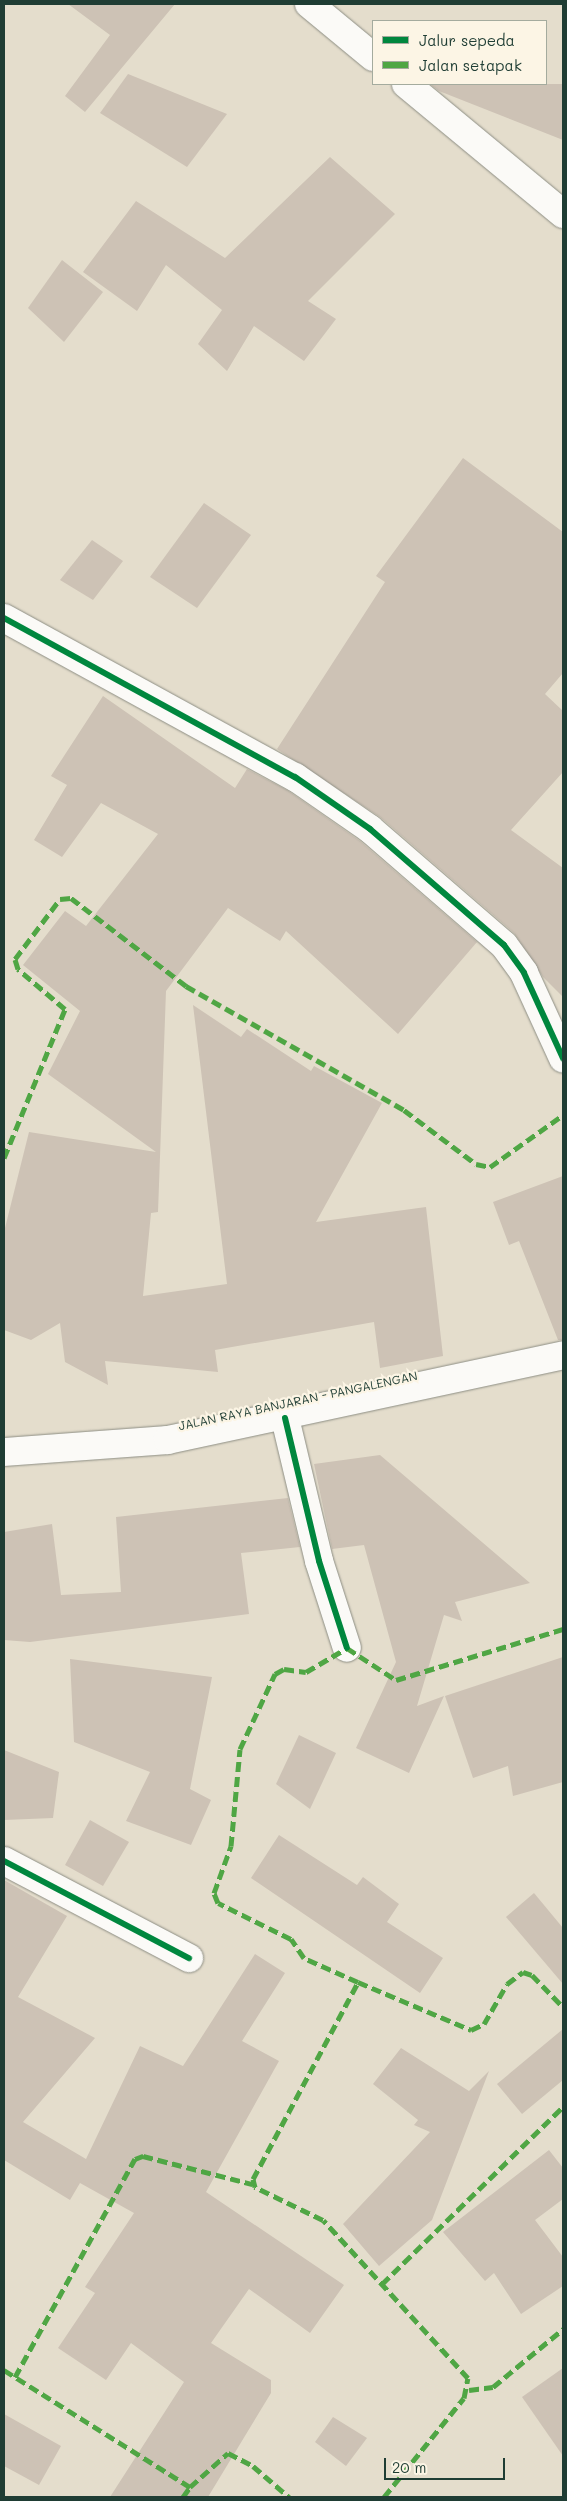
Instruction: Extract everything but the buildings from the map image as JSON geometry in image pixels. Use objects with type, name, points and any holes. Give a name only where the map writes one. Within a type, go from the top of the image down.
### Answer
[{"type":"street","points":[[309,4],[372,56]]},
{"type":"street","points":[[407,85],[563,214]]},
{"type":"street","points":[[4,618],[295,777],[370,829],[504,945],[524,974],[563,1058]]},
{"type":"street","name":"JALAN RAYA BANJARAN - PANGALENGAN","points":[[4,1452],[159,1441],[285,1418],[563,1355]]},
{"type":"street","points":[[285,1418],[319,1561],[347,1648]]},
{"type":"street","points":[[4,1861],[189,1958]]},
{"type":"marked path","points":[[4,1158],[65,1009],[18,969],[15,959],[60,899],[71,898],[186,986],[404,1110],[476,1164],[490,1167],[563,1115]]},
{"type":"marked path","points":[[358,1982],[304,1958],[291,1939],[218,1903],[214,1893],[231,1846],[240,1749],[275,1674],[284,1669],[306,1672],[347,1648],[396,1680],[563,1629]]},
{"type":"marked path","points":[[384,2497],[464,2398],[468,2378],[323,2220],[255,2187],[253,2179],[358,1982],[471,2030],[484,2024],[507,1984],[523,1972],[532,1975],[563,2007]]},
{"type":"marked path","points":[[382,2284],[563,2107]]},
{"type":"marked path","points":[[15,2377],[135,2159],[143,2156],[252,2184]]},
{"type":"marked path","points":[[469,2390],[493,2387],[563,2329]]},
{"type":"marked path","points":[[4,2370],[190,2487],[228,2453],[253,2466],[289,2497]]},
{"type":"marked path","points":[[183,2497],[190,2487]]},
{"type":"cycle path","points":[[4,618],[295,777],[370,829],[504,945],[524,973],[563,1058]]},
{"type":"cycle path","points":[[285,1418],[319,1561],[347,1648]]},
{"type":"cycle path","points":[[4,1861],[189,1958]]}]
